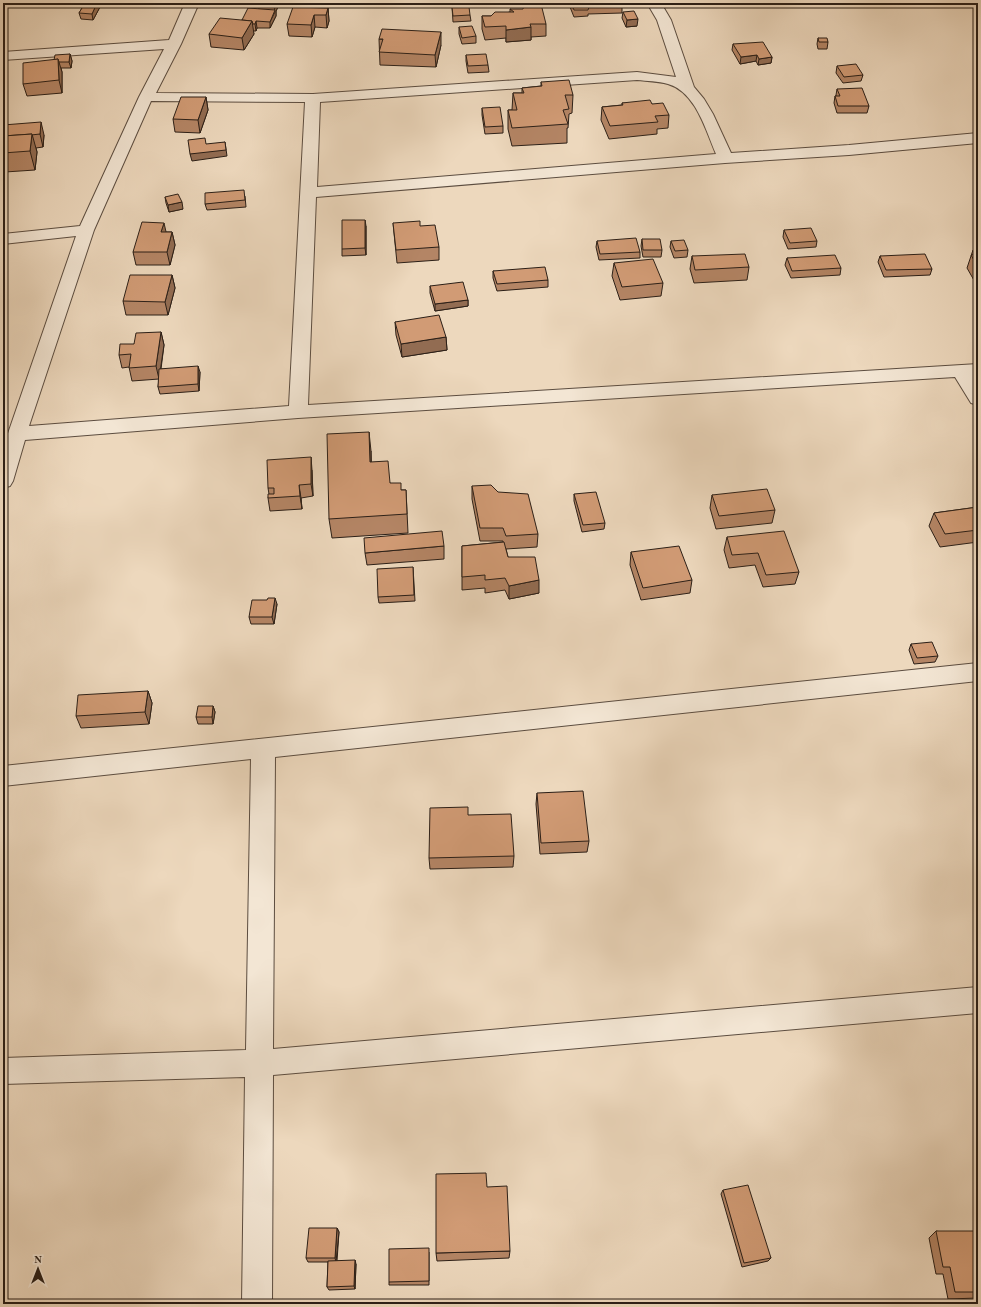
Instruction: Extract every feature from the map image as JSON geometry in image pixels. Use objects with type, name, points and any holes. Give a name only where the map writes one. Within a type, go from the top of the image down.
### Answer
[{"type":"street","points":[[3,481],[17,434],[86,230],[146,97],[174,44],[192,3]]},
{"type":"street","points":[[654,3],[664,20],[687,87]]},
{"type":"street","points":[[3,56],[174,44]]},
{"type":"street","points":[[146,97],[313,98],[637,76],[674,81],[687,87],[698,99],[725,158]]},
{"type":"street","points":[[298,412],[313,98]]},
{"type":"street","points":[[308,194],[725,158],[849,150],[978,138]]},
{"type":"street","points":[[3,239],[86,230]]},
{"type":"street","points":[[17,434],[298,412],[970,371],[978,398]]},
{"type":"street","points":[[3,776],[978,672]]},
{"type":"street","points":[[257,1304],[260,1063],[259,988],[263,748]]},
{"type":"street","points":[[3,1071],[260,1063],[978,1000]]},
{"type":"building","points":[[85,3],[97,3],[92,14],[79,13]]},
{"type":"building","points":[[259,3],[276,3],[274,6],[258,5]]},
{"type":"building","points":[[571,3],[621,3],[622,7],[589,7],[588,10],[574,10]]},
{"type":"building","points":[[541,4],[546,24],[530,24],[531,27],[506,30],[506,26],[485,27],[482,16],[491,16],[495,12],[514,12],[510,9],[523,9],[524,5]]},
{"type":"building","points":[[293,7],[328,8],[326,15],[314,15],[311,25],[287,24]]},
{"type":"building","points":[[452,7],[469,7],[470,15],[453,16]]},
{"type":"building","points":[[248,8],[275,10],[270,22],[256,21],[255,24],[253,24],[252,21],[242,20]]},
{"type":"building","points":[[634,11],[638,19],[627,20],[623,12]]},
{"type":"building","points":[[220,18],[252,21],[242,38],[209,34]]},
{"type":"building","points":[[472,26],[476,36],[462,38],[459,27]]},
{"type":"building","points":[[382,29],[441,32],[435,55],[379,52],[383,39],[379,39]]},
{"type":"building","points":[[818,38],[827,38],[828,42],[819,42]]},
{"type":"building","points":[[763,42],[772,57],[759,59],[757,55],[741,57],[733,44]]},
{"type":"building","points":[[70,54],[69,62],[59,62],[58,59],[54,60],[55,55]]},
{"type":"building","points":[[486,54],[488,65],[468,66],[466,55]]},
{"type":"building","points":[[58,59],[59,80],[23,84],[23,63]]},
{"type":"building","points":[[856,64],[863,75],[844,77],[837,66]]},
{"type":"building","points":[[569,80],[573,95],[565,95],[569,109],[563,110],[568,124],[512,128],[508,110],[517,110],[513,93],[524,93],[522,88],[542,86],[541,82]]},
{"type":"building","points":[[862,88],[869,106],[838,106],[835,96],[840,96],[837,89]]},
{"type":"building","points":[[181,97],[206,97],[198,120],[173,119]]},
{"type":"building","points":[[650,100],[652,104],[663,103],[669,115],[655,116],[658,122],[610,126],[602,107],[623,105],[622,103]]},
{"type":"building","points":[[500,107],[503,126],[485,127],[482,108]]},
{"type":"building","points":[[41,122],[40,134],[3,136],[3,125]]},
{"type":"building","points":[[32,134],[30,151],[3,153],[3,136]]},
{"type":"building","points":[[205,138],[206,144],[225,142],[226,150],[190,154],[188,140]]},
{"type":"building","points":[[244,190],[245,200],[205,204],[205,193]]},
{"type":"building","points":[[178,194],[182,202],[168,205],[165,197]]},
{"type":"building","points":[[342,220],[365,220],[365,248],[342,249]]},
{"type":"building","points":[[420,221],[420,226],[435,225],[439,247],[396,250],[393,223]]},
{"type":"building","points":[[142,222],[164,223],[161,232],[172,232],[167,252],[133,252]]},
{"type":"building","points":[[811,228],[817,241],[790,243],[784,230]]},
{"type":"building","points":[[636,238],[640,252],[600,254],[597,241]]},
{"type":"building","points":[[642,239],[660,239],[662,250],[643,250]]},
{"type":"building","points":[[684,240],[688,250],[675,251],[671,241]]},
{"type":"building","points":[[973,250],[978,250],[978,267],[971,255],[976,254]]},
{"type":"building","points":[[745,254],[749,267],[695,270],[692,256]]},
{"type":"building","points":[[925,254],[932,269],[886,270],[880,256]]},
{"type":"building","points":[[835,255],[841,268],[792,271],[787,258]]},
{"type":"building","points":[[653,259],[663,283],[622,287],[614,263]]},
{"type":"building","points":[[545,267],[548,280],[497,284],[493,271]]},
{"type":"building","points":[[130,275],[172,275],[165,302],[123,301]]},
{"type":"building","points":[[463,282],[468,300],[435,304],[430,286]]},
{"type":"building","points":[[439,315],[446,337],[401,344],[395,322]]},
{"type":"building","points":[[161,332],[156,366],[129,368],[131,354],[119,355],[120,344],[134,344],[136,333]]},
{"type":"building","points":[[198,366],[198,384],[158,387],[159,369]]},
{"type":"building","points":[[369,432],[370,462],[388,461],[390,483],[401,483],[401,490],[406,490],[407,514],[329,519],[327,434]]},
{"type":"building","points":[[311,457],[311,484],[299,485],[300,496],[268,498],[268,494],[274,494],[274,488],[268,488],[267,460]]},
{"type":"building","points":[[491,485],[498,492],[528,494],[538,534],[506,536],[503,528],[480,528],[472,486]]},
{"type":"building","points":[[767,489],[775,510],[719,516],[712,495]]},
{"type":"building","points":[[596,492],[605,523],[583,525],[574,494]]},
{"type":"building","points":[[978,507],[978,530],[945,534],[934,513]]},
{"type":"building","points":[[442,531],[444,546],[365,553],[364,538]]},
{"type":"building","points":[[784,531],[799,572],[766,575],[758,553],[732,555],[727,537]]},
{"type":"building","points":[[504,542],[508,557],[535,557],[539,580],[509,586],[505,578],[485,580],[485,575],[462,577],[462,546]]},
{"type":"building","points":[[679,546],[692,580],[643,588],[631,552]]},
{"type":"building","points":[[413,567],[414,595],[378,597],[377,569]]},
{"type":"building","points":[[268,598],[275,598],[272,617],[249,617],[252,600],[267,600]]},
{"type":"building","points":[[932,642],[938,656],[917,658],[911,644]]},
{"type":"building","points":[[148,691],[145,712],[76,716],[78,695]]},
{"type":"building","points":[[198,706],[213,706],[212,717],[196,717]]},
{"type":"building","points":[[583,791],[589,841],[541,843],[537,793]]},
{"type":"building","points":[[468,807],[468,815],[511,814],[514,856],[429,858],[430,808]]},
{"type":"building","points":[[486,1173],[487,1187],[507,1186],[510,1251],[436,1253],[436,1174]]},
{"type":"building","points":[[748,1185],[771,1258],[744,1263],[723,1190]]},
{"type":"building","points":[[309,1228],[337,1228],[335,1258],[306,1258]]},
{"type":"building","points":[[936,1231],[975,1231],[978,1243],[978,1292],[955,1292],[950,1267],[943,1267]]},
{"type":"building","points":[[429,1248],[429,1281],[389,1282],[389,1249]]},
{"type":"building","points":[[355,1260],[354,1286],[327,1287],[328,1261]]}]
